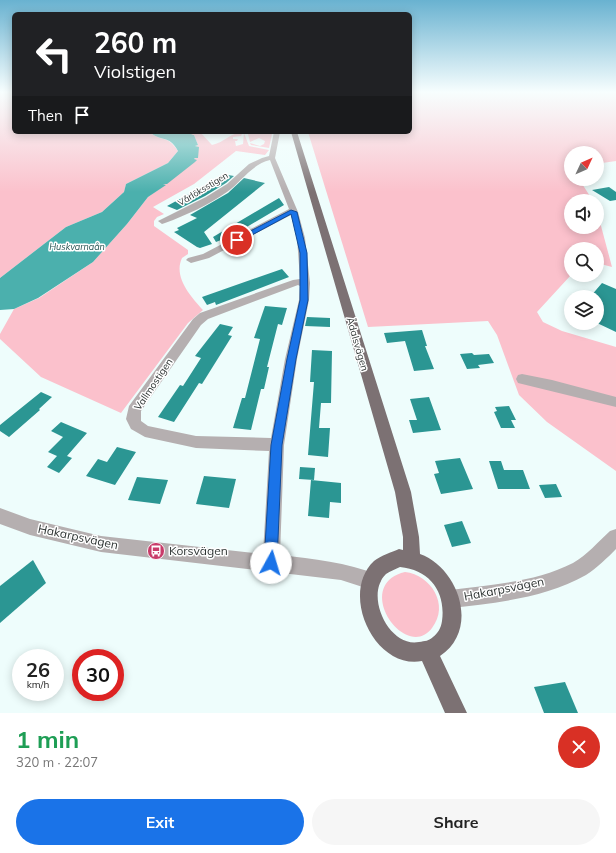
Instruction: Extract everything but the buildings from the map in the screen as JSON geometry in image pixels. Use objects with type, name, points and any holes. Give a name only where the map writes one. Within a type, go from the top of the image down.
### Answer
[{"type":"main road","name":"Ådalsvägen","points":[[295,134],[403,492],[411,536],[412,558]]},
{"type":"main road","points":[[399,558],[412,558],[424,563],[435,572],[445,584],[450,599],[452,612],[449,631],[438,646],[428,652],[416,653],[403,650],[391,643],[381,633],[373,620],[369,607],[369,593],[372,581],[378,570],[388,562],[399,558]]},
{"type":"main road","points":[[428,652],[456,713]]},
{"type":"street","points":[[271,563],[277,445],[290,366],[304,300],[305,283],[301,238],[294,212],[272,158],[277,134]]},
{"type":"street","name":"Vårlöksstigen","points":[[162,221],[196,206],[224,190],[258,161],[272,158]]},
{"type":"street","points":[[191,260],[206,256],[291,212],[294,212]]},
{"type":"street","name":"Vallmostigen","points":[[277,445],[196,442],[145,430],[136,425],[133,419],[134,410],[197,322],[204,316],[296,282],[305,283]]},
{"type":"street","points":[[522,379],[552,384],[616,402]]},
{"type":"street","name":"Hakarpsvägen","points":[[0,516],[30,527],[101,544],[341,571],[372,581]]},
{"type":"street","name":"Hakarpsvägen","points":[[450,599],[526,587],[555,579],[579,569],[616,537]]},
{"type":"shaded area","points":[[0,125],[12,125],[12,134],[153,134],[170,142],[178,151],[168,163],[126,184],[124,192],[102,212],[66,227],[0,278]]},
{"type":"shaded area","points":[[412,125],[616,125],[616,161],[604,163],[604,146],[564,146],[564,186],[583,186],[589,194],[564,194],[564,234],[603,234],[612,267],[604,265],[604,242],[564,242],[565,282],[537,312],[543,322],[562,331],[616,347],[616,471],[547,422],[519,395],[497,335],[488,321],[368,327],[309,134],[412,134]]},
{"type":"shaded area","points":[[202,134],[212,145],[235,134],[242,134],[241,136],[233,137],[233,139],[238,139],[235,141],[236,146],[243,144],[244,134],[249,146],[269,150],[265,155],[236,151],[194,184],[153,207],[164,214],[157,217],[154,221],[154,226],[188,250],[188,254],[182,258],[180,272],[189,293],[203,310],[188,323],[121,413],[41,377],[0,339],[0,334],[14,309],[39,298],[93,262],[127,224],[148,197],[165,185],[162,184],[184,169],[198,155],[198,147],[195,146],[198,145],[194,135],[191,135]]},
{"type":"shaded area","points":[[248,134],[272,134],[269,148],[251,145],[250,143],[260,146],[264,144],[265,141],[259,138],[250,142]]},
{"type":"shaded area","points":[[405,572],[414,574],[430,585],[435,592],[438,601],[439,610],[437,619],[432,628],[421,636],[409,636],[398,629],[388,618],[383,605],[383,591],[390,580]]},
{"type":"water","name":"Huskvarnaån","points":[[153,134],[193,134],[191,135],[194,135],[198,145],[195,146],[199,147],[198,158],[194,159],[197,160],[167,184],[163,184],[166,185],[148,197],[127,224],[93,262],[38,298],[14,309],[0,310],[0,278],[66,227],[102,212],[124,192],[126,184],[168,163],[178,151],[168,140]]},
{"type":"place","name":"Korsvägen","points":[[156,551]]},
{"type":"route","points":[[237,240],[291,212],[294,212],[298,224],[303,253],[305,283],[304,300],[291,359],[277,445],[271,563]]}]
